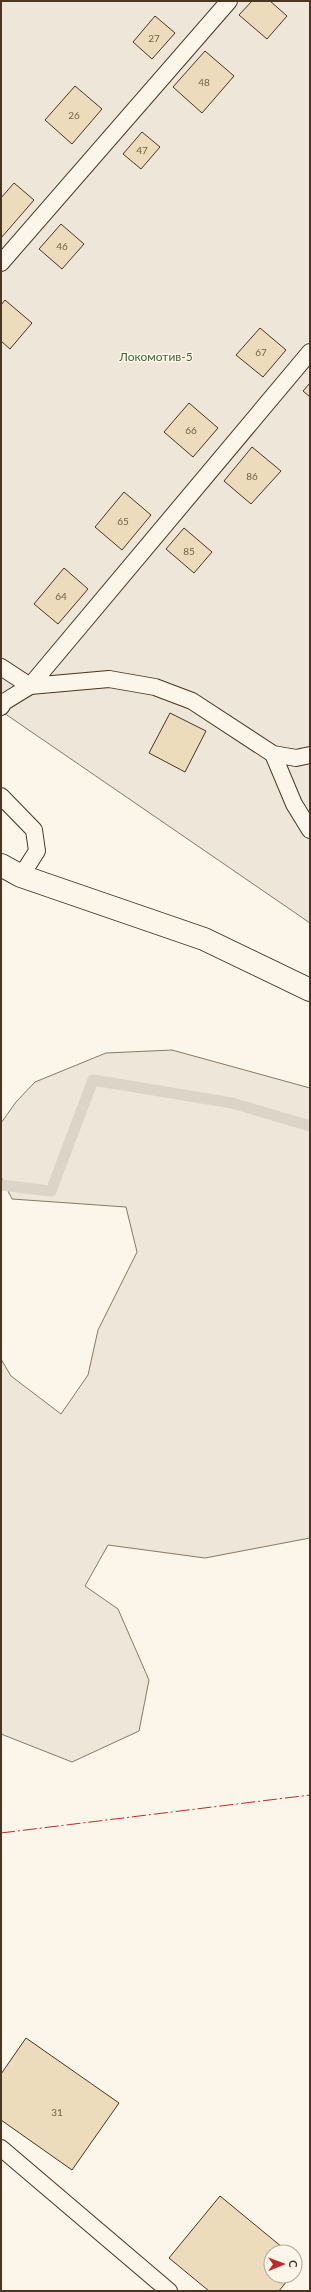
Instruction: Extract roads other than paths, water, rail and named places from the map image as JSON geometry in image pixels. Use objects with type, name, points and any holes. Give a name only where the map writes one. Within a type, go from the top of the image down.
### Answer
[{"type":"street","points":[[1,865],[21,876],[204,939],[310,990]]},
{"type":"lane","points":[[1,263],[229,1]]},
{"type":"lane","points":[[1,707],[4,702],[30,686],[310,352]]},
{"type":"lane","points":[[1,667],[30,686],[109,679],[155,687],[192,701],[273,754],[296,758],[310,755]]},
{"type":"lane","points":[[273,754],[294,804],[310,830]]},
{"type":"lane","points":[[1,796],[34,830],[37,851],[21,876]]},
{"type":"lane","points":[[1,2148],[169,2291]]},
{"type":"waterway","points":[[1,1185],[51,1191],[93,1080],[232,1103],[310,1126]]},
{"type":"park label","name":"Локомотив-5","points":[[156,356]]}]
